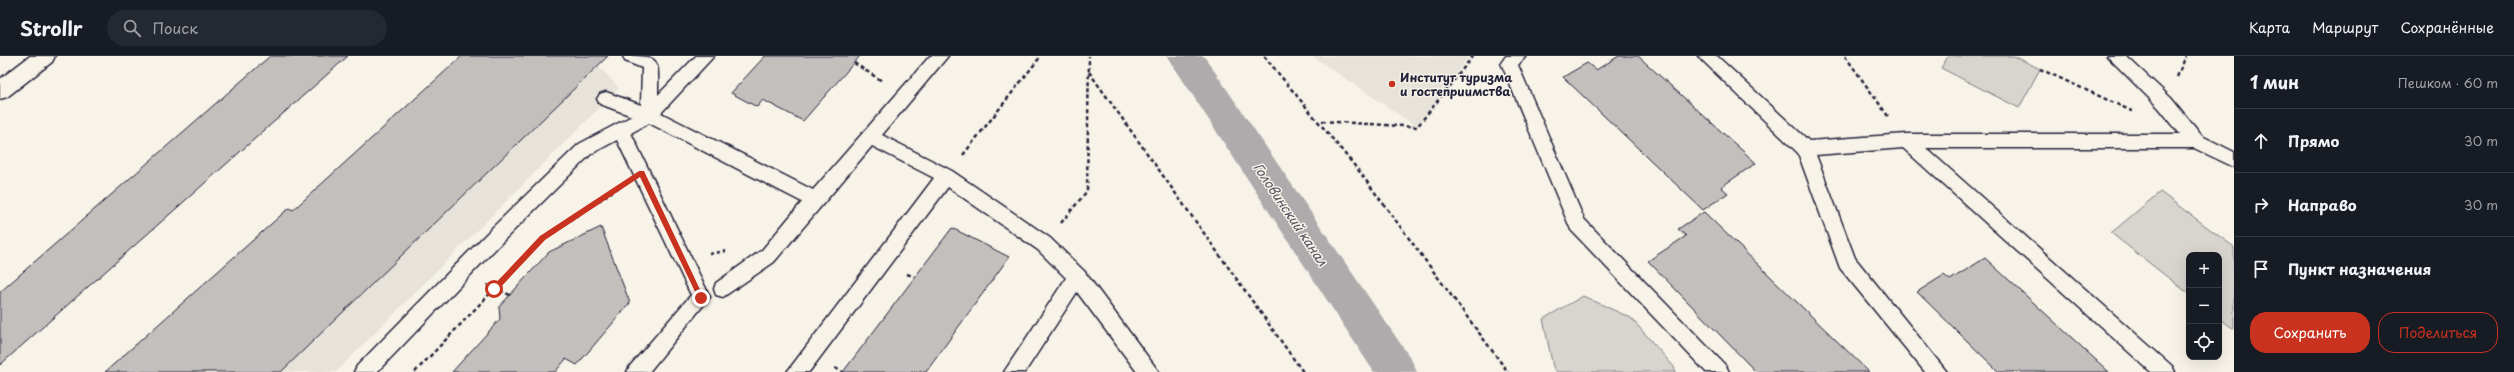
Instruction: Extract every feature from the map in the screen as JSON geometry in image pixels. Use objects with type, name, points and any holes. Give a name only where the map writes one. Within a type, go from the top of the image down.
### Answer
[{"type":"main road","points":[[0,91],[45,56]]},
{"type":"lane","points":[[631,56],[650,65],[649,115]]},
{"type":"lane","points":[[364,372],[499,233],[585,149],[649,115],[706,56]]},
{"type":"lane","points":[[723,289],[768,256],[940,56]]},
{"type":"lane","points":[[1518,56],[1509,64],[1577,224],[1719,372]]},
{"type":"lane","points":[[1706,56],[1805,149],[1847,262],[1937,372]]},
{"type":"lane","points":[[2115,56],[2165,102],[2196,141],[2234,160]]},
{"type":"lane","points":[[606,100],[649,115],[816,200]]},
{"type":"lane","points":[[621,130],[701,298],[637,372]]},
{"type":"lane","points":[[870,138],[946,176],[1044,244],[1077,277],[1149,372]]},
{"type":"lane","points":[[1805,149],[1906,141],[2196,141]]},
{"type":"lane","points":[[1906,141],[2165,372]]},
{"type":"lane","points":[[797,372],[946,176]]},
{"type":"lane","points":[[1014,372],[1077,277]]},
{"type":"path","points":[[946,176],[1041,56]]},
{"type":"path","points":[[1044,244],[1087,191],[1089,56]]},
{"type":"path","points":[[1264,56],[1322,121],[1436,271],[1508,372]]},
{"type":"path","points":[[1322,121],[1417,127],[1473,56]]},
{"type":"path","points":[[1845,56],[1906,141]]},
{"type":"path","points":[[854,62],[906,96]]},
{"type":"path","points":[[2040,69],[2139,115]]},
{"type":"path","points":[[1089,72],[1303,372]]},
{"type":"path","points":[[415,372],[543,238],[642,173]]},
{"type":"path","points":[[494,289],[510,295]]},
{"type":"shaded area","name":"Институт туризма и гостеприимства","points":[[1312,56],[1469,56],[1417,127]]},
{"type":"shaded area","points":[[1948,56],[2014,56],[2040,69],[2019,108],[1941,68]]},
{"type":"shaded area","points":[[598,65],[619,88],[336,372],[241,372]]},
{"type":"shaded area","points":[[2160,192],[2234,247],[2234,329],[2222,320],[2222,252],[2186,252],[2186,292],[2111,233]]},
{"type":"shaded area","points":[[1583,296],[1631,318],[1674,367],[1676,372],[1557,372],[1553,367],[1543,319]]},
{"type":"building","points":[[270,56],[348,56],[0,365],[0,292]]},
{"type":"building","points":[[462,56],[608,56],[281,372],[105,372],[289,208],[293,210]]},
{"type":"building","points":[[765,56],[860,56],[803,121],[763,100],[757,107],[731,93]]},
{"type":"building","points":[[1619,56],[1638,56],[1756,163],[1721,187],[1728,193],[1703,210],[1563,77],[1587,63],[1596,70]]},
{"type":"building","points":[[1704,212],[1869,372],[1756,372],[1648,261],[1686,236],[1678,229]]},
{"type":"building","points":[[601,227],[630,303],[577,365],[566,359],[555,372],[452,372],[500,319],[499,307],[549,252]]},
{"type":"building","points":[[952,228],[1009,257],[926,372],[843,372]]},
{"type":"building","points":[[1985,258],[2109,372],[1999,372],[1917,292],[1944,275],[1950,280]]},
{"type":"waterway","name":"Головинский канал","points":[[1185,56],[1397,372]]},
{"type":"place","name":"Институт туризма и гостеприимства","points":[[1392,84]]},
{"type":"route","points":[[494,289],[543,238],[642,173],[701,298]]}]
